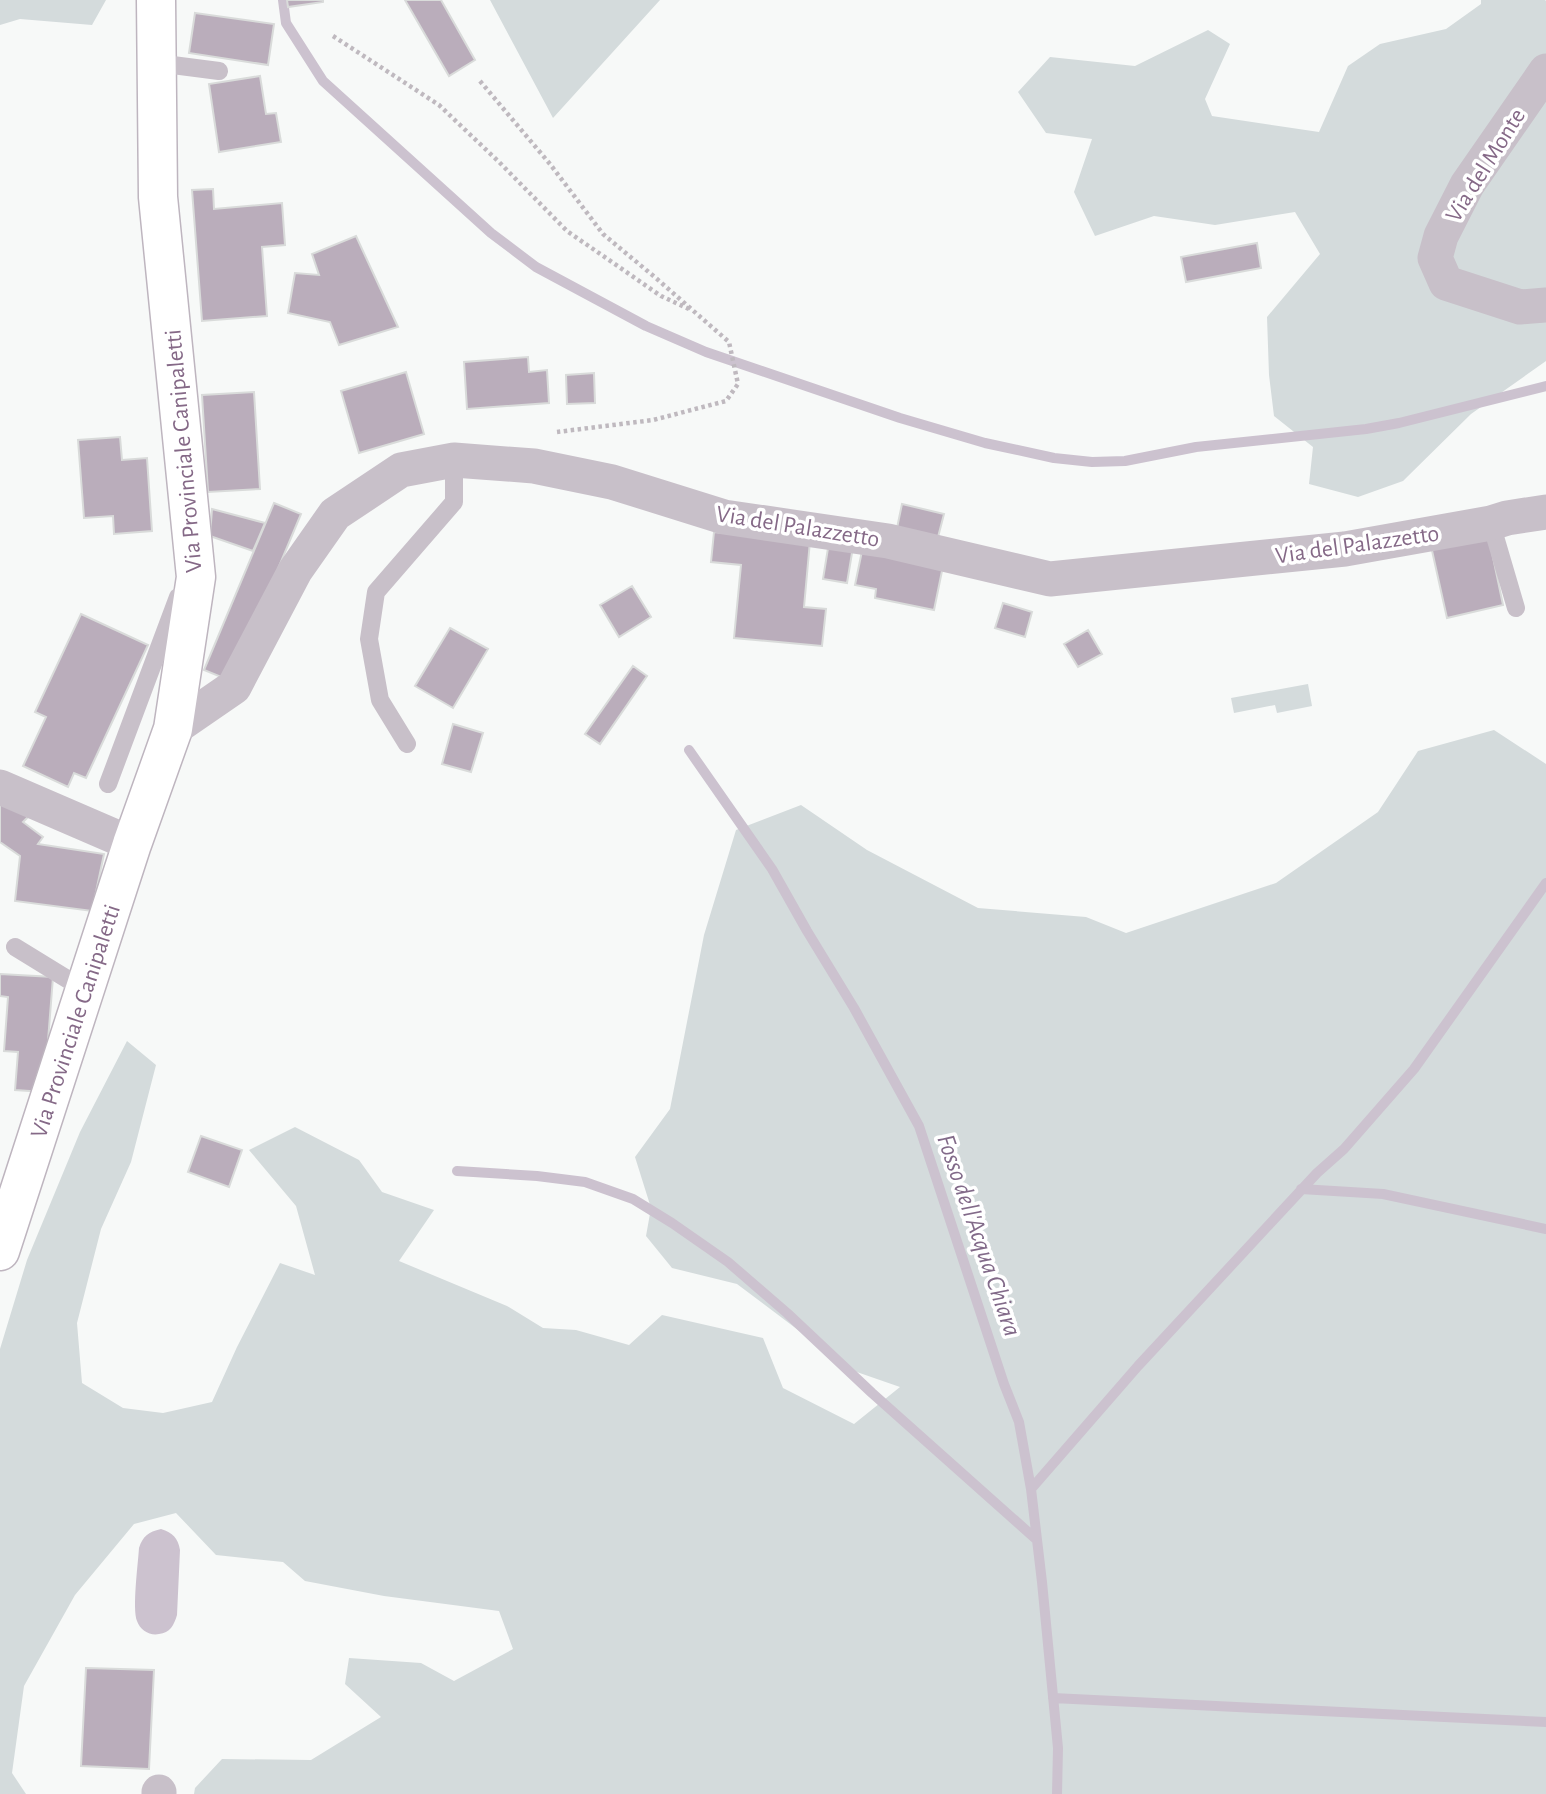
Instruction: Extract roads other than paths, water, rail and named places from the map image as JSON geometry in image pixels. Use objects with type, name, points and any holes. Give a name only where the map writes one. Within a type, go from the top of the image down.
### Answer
[{"type":"main road","name":"Via Provinciale Canipaletti","points":[[0,1251],[132,844],[173,729],[196,577],[158,197],[156,0]]},
{"type":"street","name":"Via del Monte","points":[[1546,71],[1467,186],[1441,236],[1435,258],[1446,283],[1520,307],[1546,305]]},
{"type":"street","name":"Via del Palazzetto","points":[[173,729],[234,687],[295,571],[335,514],[401,470],[454,460],[534,466],[612,482],[724,517],[888,541],[1050,579],[1345,549],[1546,512]]},
{"type":"street","points":[[0,787],[132,844]]},
{"type":"lane","points":[[157,63],[219,71]]},
{"type":"lane","points":[[407,744],[380,700],[369,639],[376,592],[454,502],[454,460]]},
{"type":"lane","points":[[1491,523],[1516,608]]},
{"type":"lane","points":[[108,784],[194,551]]},
{"type":"lane","points":[[15,947],[85,990]]},
{"type":"waterway","points":[[283,0],[286,23],[323,81],[491,233],[536,267],[646,326],[706,352],[900,418],[985,443],[1054,458],[1092,462],[1125,461],[1196,447],[1366,429],[1546,386]]},
{"type":"waterway","name":"Fosso dell'Acqua Chiara","points":[[689,750],[772,869],[854,1008],[919,1126],[1019,1422],[1031,1489],[1042,1582],[1058,1748],[1057,1794]]},
{"type":"waterway","points":[[1031,1489],[1138,1366],[1317,1173],[1344,1149],[1414,1069],[1546,883]]},
{"type":"waterway","points":[[457,1171],[585,1182],[633,1199],[672,1223],[728,1262],[787,1313],[1037,1540]]},
{"type":"waterway","points":[[1301,1189],[1383,1194],[1546,1229]]},
{"type":"waterway","points":[[1053,1698],[1546,1722]]}]
